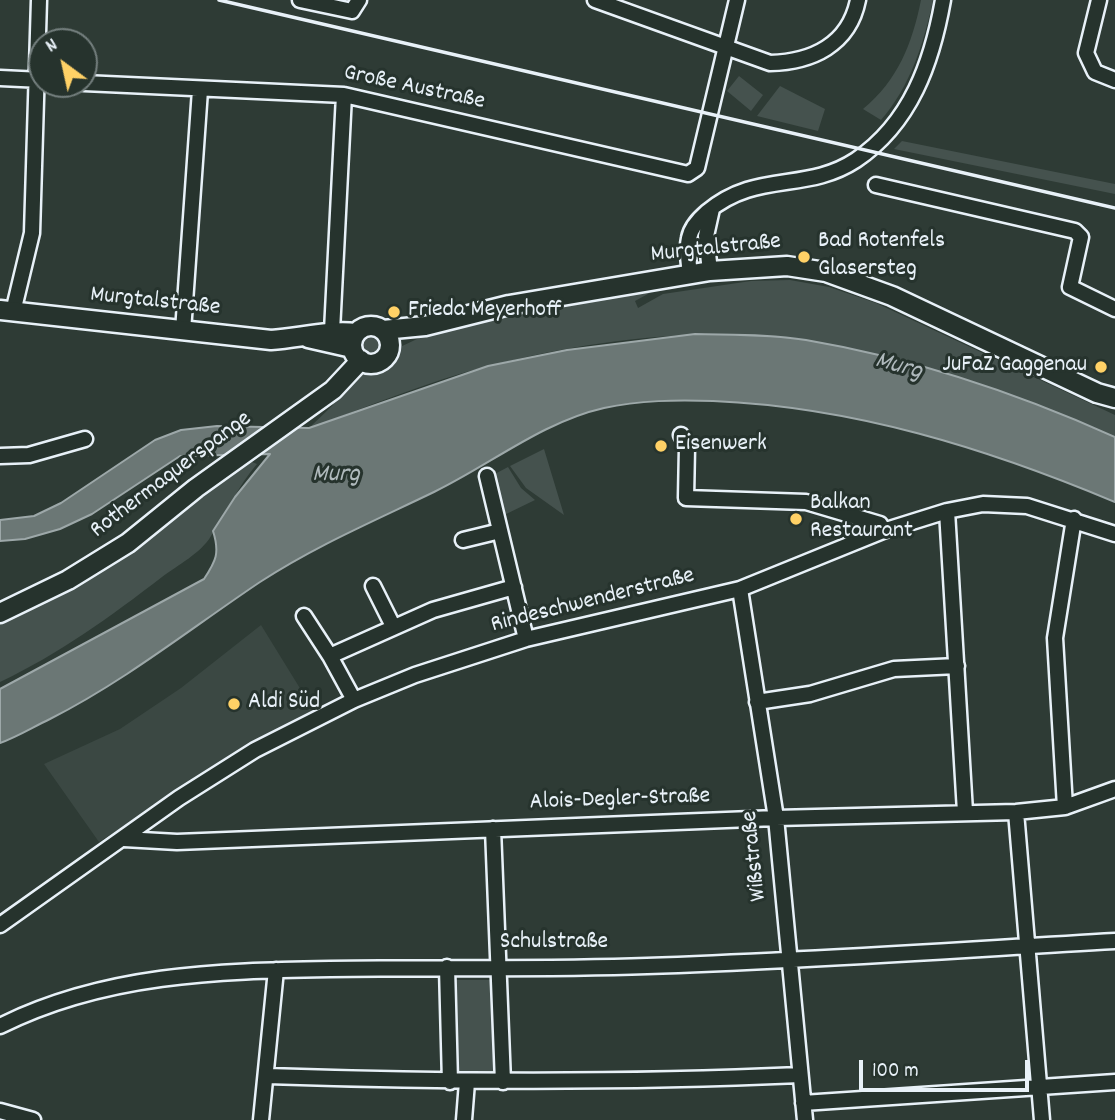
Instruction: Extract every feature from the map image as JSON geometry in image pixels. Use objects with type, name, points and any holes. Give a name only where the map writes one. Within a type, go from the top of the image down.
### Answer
[{"type":"street","points":[[39,0],[39,28]]},
{"type":"street","points":[[300,0],[352,11],[359,0]]},
{"type":"street","points":[[594,0],[769,63],[797,61],[817,55],[843,33],[856,12],[858,0]]},
{"type":"street","points":[[726,49],[737,0]]},
{"type":"street","points":[[690,275],[689,236],[693,226],[734,192],[838,170],[876,146],[896,122],[921,82],[935,39],[943,0]]},
{"type":"street","points":[[1099,0],[1086,53],[1095,72],[1115,80]]},
{"type":"street","name":"Große Austraße","points":[[98,84],[344,94],[688,174],[697,168],[726,49]]},
{"type":"street","points":[[0,78],[28,79]]},
{"type":"street","points":[[183,331],[200,90]]},
{"type":"street","points":[[332,331],[330,323],[344,94]]},
{"type":"street","points":[[6,311],[32,233],[38,98]]},
{"type":"street","points":[[876,185],[1075,231],[1081,237],[1070,287],[1115,309]]},
{"type":"street","points":[[710,271],[706,236],[712,208]]},
{"type":"street","name":"Murgtalstraße","points":[[387,338],[459,315],[509,305],[710,271],[787,266],[835,275],[892,296],[1097,393],[1115,398]]},
{"type":"street","name":"Murgtalstraße","points":[[6,311],[271,340],[305,338],[332,331],[356,347],[373,363],[381,360],[387,338]]},
{"type":"street","name":"Murgtalstraße","points":[[356,347],[369,326],[387,338]]},
{"type":"street","name":"Murgtalstraße","points":[[305,338],[356,347]]},
{"type":"street","name":"Rothermaquerspange","points":[[0,612],[99,562],[341,383],[356,347]]},
{"type":"street","points":[[681,435],[687,447],[686,498],[806,502],[880,524],[883,531]]},
{"type":"street","points":[[0,456],[29,455],[85,439]]},
{"type":"street","points":[[487,476],[526,639]]},
{"type":"street","name":"Rindeschwenderstraße","points":[[0,925],[178,798],[255,750],[354,700],[415,675],[526,639],[740,589],[883,531],[947,511],[991,503],[1027,506],[1115,534]]},
{"type":"street","points":[[947,511],[965,813]]},
{"type":"street","points":[[1065,807],[1055,638],[1074,519]]},
{"type":"street","points":[[463,540],[500,531]]},
{"type":"street","points":[[373,586],[393,626]]},
{"type":"street","points":[[330,656],[433,610],[513,587]]},
{"type":"street","name":"Wißstraße","points":[[740,589],[776,818],[805,1120]]},
{"type":"street","points":[[304,616],[354,700]]},
{"type":"street","points":[[757,702],[810,694],[894,670],[957,666]]},
{"type":"street","name":"Alois-Degler-Straße","points":[[124,839],[177,842],[776,818],[1016,812],[1065,807],[1115,789]]},
{"type":"street","points":[[1016,812],[1025,946],[1042,1120]]},
{"type":"street","points":[[493,829],[503,1082]]},
{"type":"street","name":"Schulstraße","points":[[0,1026],[32,1010],[76,994],[138,981],[218,972],[645,966],[1115,941]]},
{"type":"street","points":[[447,967],[450,1082]]},
{"type":"street","points":[[261,1120],[276,970]]},
{"type":"street","points":[[267,1076],[450,1082],[636,1082],[800,1075]]},
{"type":"street","points":[[464,1120],[467,1082]]},
{"type":"street","points":[[803,1103],[1115,1082]]},
{"type":"street","points":[[0,1111],[30,1120]]},
{"type":"shaded area","points":[[921,0],[933,0],[920,48],[908,79],[881,120],[863,109],[886,86],[902,60]]},
{"type":"shaded area","points":[[739,76],[763,95],[751,111],[727,91]]},
{"type":"shaded area","points":[[780,86],[825,109],[818,131],[757,116]]},
{"type":"shaded area","points":[[902,141],[1115,184],[1115,194],[894,149]]},
{"type":"shaded area","points":[[790,280],[829,287],[876,303],[1115,415],[1115,437],[1010,395],[901,362],[815,342],[724,334],[645,338],[527,357],[443,379],[309,428],[333,405],[334,398],[366,372],[384,367],[398,348],[455,321],[657,289],[635,301],[638,308],[663,294],[751,281]]},
{"type":"shaded area","points":[[367,333],[375,333],[382,340],[382,348],[375,355],[367,355],[360,348],[360,340]]},
{"type":"shaded area","points":[[544,449],[564,515],[526,488],[510,466]]},
{"type":"shaded area","points":[[247,460],[257,464],[201,548],[84,634],[0,682],[0,621],[140,543]]},
{"type":"shaded area","points":[[508,467],[521,488],[535,500],[502,516],[491,476]]},
{"type":"shaded area","points":[[261,625],[314,711],[250,744],[99,842],[44,764],[120,729],[181,688]]},
{"type":"shaded area","points":[[456,980],[490,980],[497,1073],[458,1071]]},
{"type":"water","name":"Murg","points":[[695,334],[779,337],[846,348],[964,379],[1078,421],[1115,437],[1115,502],[1018,464],[868,421],[765,405],[713,401],[645,402],[604,408],[559,423],[434,492],[302,557],[260,582],[105,688],[0,743],[0,689],[204,579],[216,556],[213,531],[235,497],[270,454],[180,456],[92,514],[60,529],[25,539],[0,541],[0,520],[34,516],[61,503],[155,440],[181,430],[217,426],[309,428],[488,366],[567,350]]},
{"type":"railway","points":[[219,0],[1115,208]]},
{"type":"place","name":"Bad Rotenfels Glasersteg","points":[[804,257]]},
{"type":"place","name":"Frieda Meyerhoff","points":[[394,312]]},
{"type":"place","name":"JuFaZ Gaggenau","points":[[1101,367]]},
{"type":"place","name":"Eisenwerk","points":[[661,446]]},
{"type":"place","name":"Balkan Restaurant","points":[[796,519]]},
{"type":"place","name":"Aldi Süd","points":[[234,704]]}]
